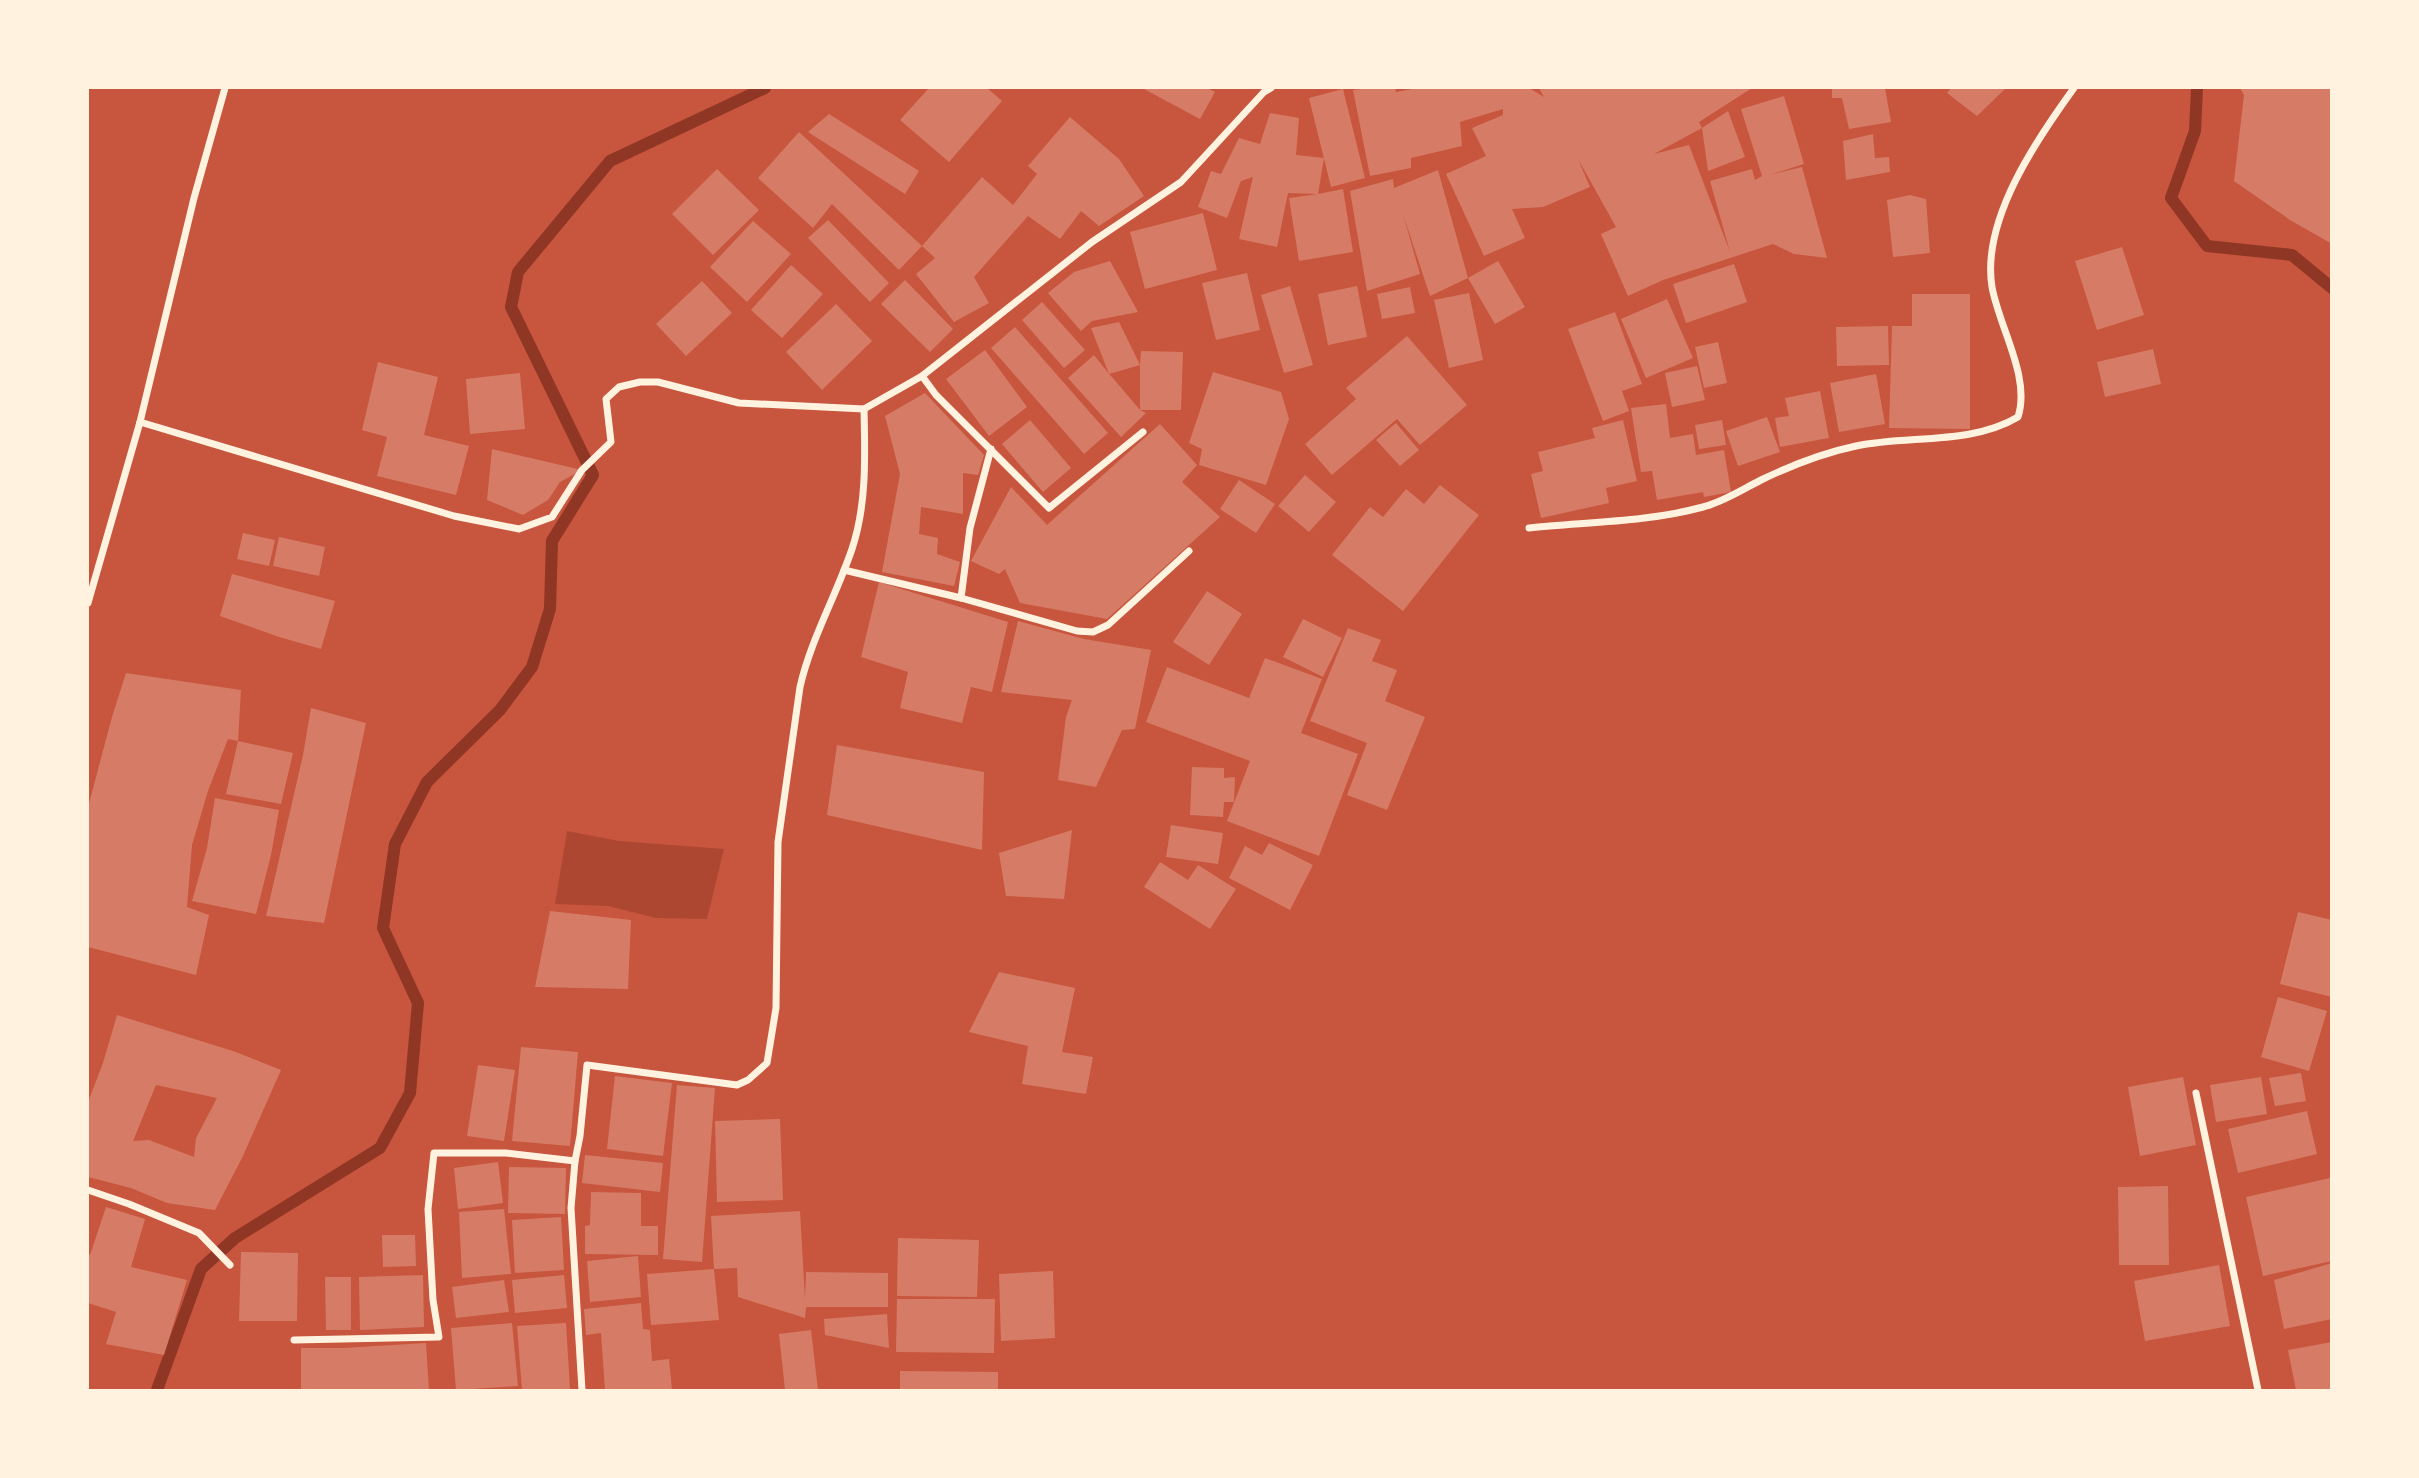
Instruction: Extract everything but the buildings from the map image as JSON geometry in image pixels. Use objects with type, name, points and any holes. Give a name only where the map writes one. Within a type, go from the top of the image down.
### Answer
[{"type":"street","points":[[88,603],[140,422],[194,198],[225,88]]},
{"type":"street","points":[[140,422],[454,516],[519,529],[552,517],[582,470],[611,442],[606,399],[619,387],[640,382],[658,382],[739,402],[864,410],[922,376],[1092,242],[1181,182],[1264,92],[1271,88]]},
{"type":"street","points":[[1529,528],[1671,514],[1706,506],[1792,465],[1853,447],[1886,440],[1977,432],[2001,426],[2018,417],[2022,403],[2021,383],[1992,285],[1992,255],[2005,204],[2022,167],[2044,129],[2074,88]]},
{"type":"street","points":[[922,376],[936,395],[1049,508],[1143,432]]},
{"type":"street","points":[[582,1391],[571,1208],[587,1065],[737,1086],[767,1063],[776,1008],[778,842],[800,687],[806,662],[844,570],[861,517],[865,469],[864,410]]},
{"type":"street","points":[[961,598],[970,528],[991,449]]},
{"type":"street","points":[[844,570],[961,598],[1077,631],[1093,632],[1108,625],[1189,551]]},
{"type":"street","points":[[2196,1093],[2258,1391]]},
{"type":"street","points":[[295,1340],[439,1338],[433,1300],[428,1209],[434,1153],[506,1153],[575,1161]]},
{"type":"street","points":[[88,1190],[129,1203],[199,1233],[230,1265]]},
{"type":"shaded area","points":[[567,831],[619,841],[724,849],[707,919],[656,918],[608,906],[555,904]]},
{"type":"waterway","points":[[157,1390],[201,1269],[235,1238],[380,1148],[410,1093],[418,1003],[383,928],[395,844],[427,782],[500,710],[532,667],[550,609],[552,541],[593,475],[511,307],[518,272],[610,161],[765,88]]},
{"type":"waterway","points":[[2197,88],[2195,131],[2171,198],[2207,246],[2292,255],[2332,288]]}]
